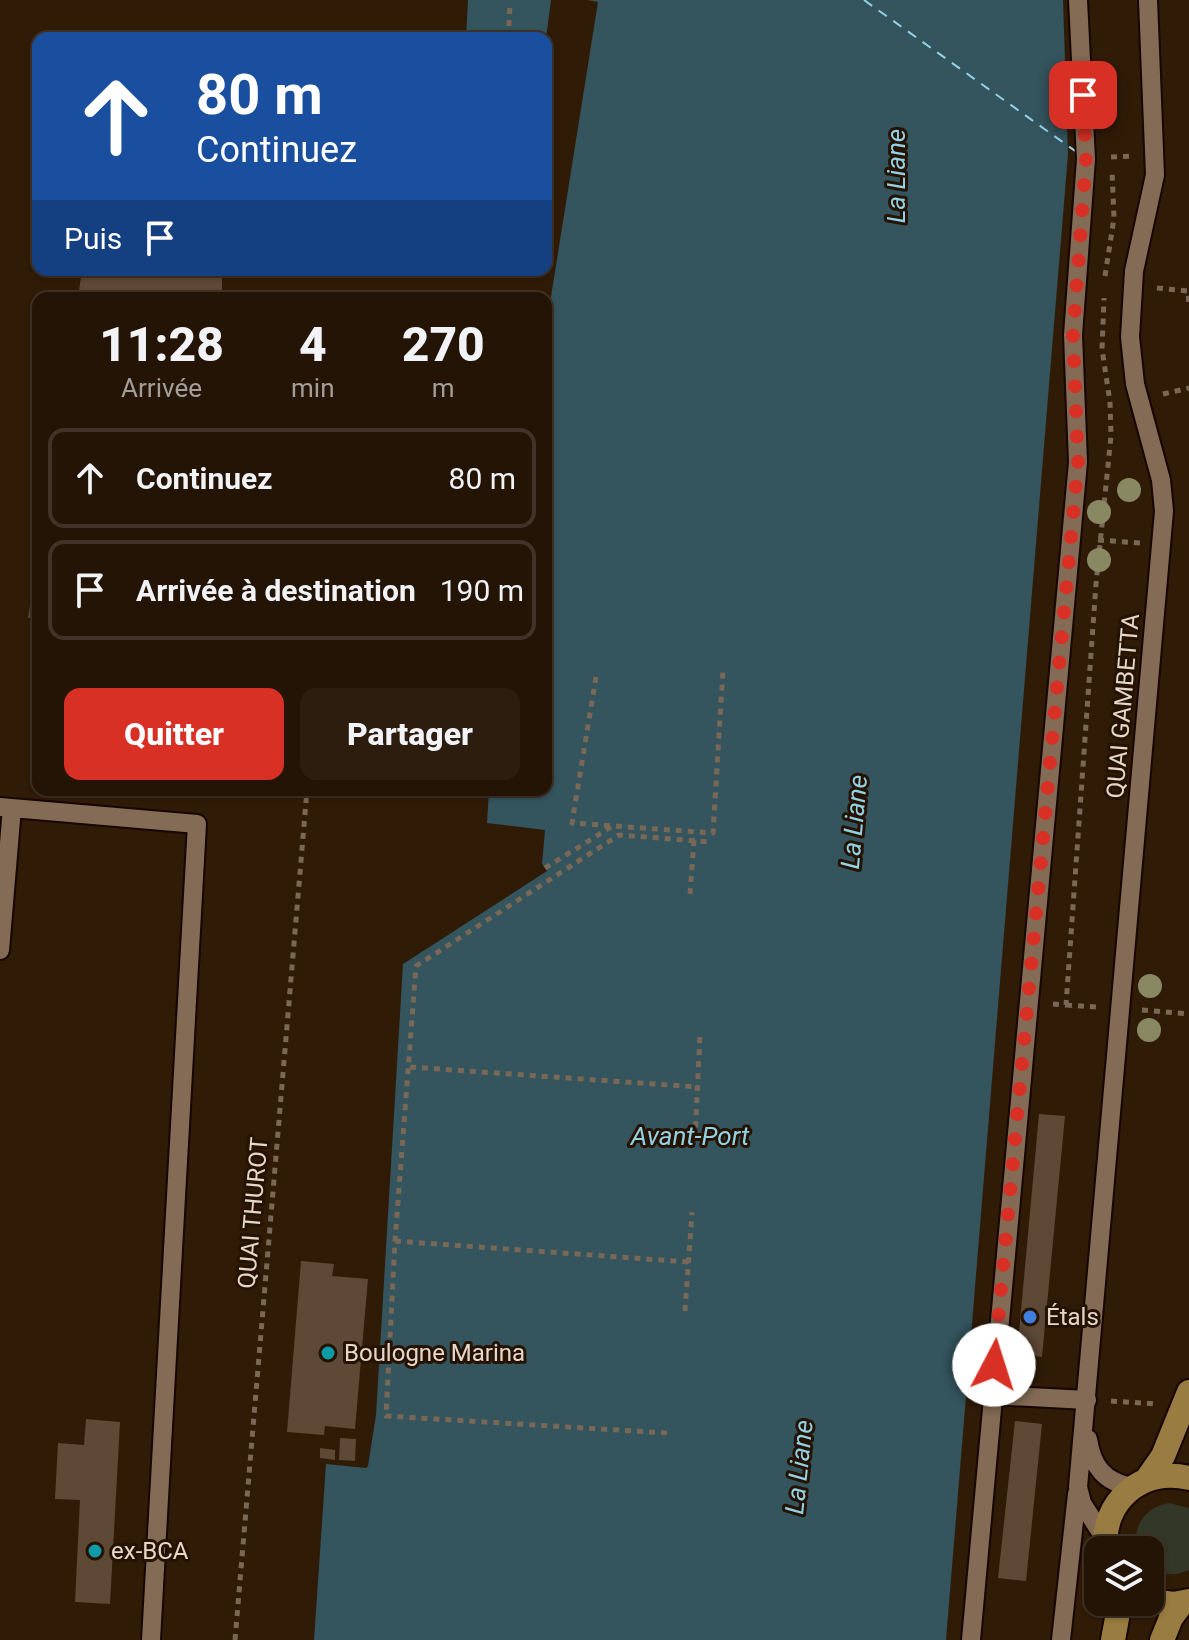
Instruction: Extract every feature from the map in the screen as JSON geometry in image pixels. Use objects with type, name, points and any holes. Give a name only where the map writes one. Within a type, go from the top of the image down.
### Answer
[{"type":"main road","points":[[1107,1536],[1112,1510],[1163,1456],[1186,1401]]},
{"type":"main road","points":[[1139,1483],[1172,1475],[1189,1478]]},
{"type":"main road","points":[[1164,1601],[1185,1602]]},
{"type":"main road","points":[[1162,1640],[1171,1618],[1185,1602]]},
{"type":"main road","points":[[1113,1640],[1117,1616]]},
{"type":"lane","points":[[971,1640],[1078,462],[1073,335],[1086,159],[1078,0]]},
{"type":"lane","name":"QUAI GAMBETTA","points":[[1086,1420],[1164,496],[1135,384],[1130,337],[1132,285],[1152,191],[1155,154],[1148,0]]},
{"type":"lane","points":[[0,950],[6,808],[197,824],[151,1640]]},
{"type":"lane","points":[[991,1395],[1087,1400]]},
{"type":"lane","points":[[1086,1420],[1090,1452],[1096,1466],[1110,1480],[1139,1483]]},
{"type":"lane","points":[[1061,1640],[1086,1420]]},
{"type":"lane","points":[[1078,1487],[1082,1503],[1101,1536]]},
{"type":"path","points":[[508,32],[510,6]]},
{"type":"path","points":[[1086,159],[1155,154]]},
{"type":"path","points":[[1188,291],[1189,307]]},
{"type":"path","points":[[1069,539],[1161,544]]},
{"type":"path","points":[[596,677],[572,823],[713,833],[723,670]]},
{"type":"path","name":"QUAI THUROT","points":[[235,1640],[306,796]]},
{"type":"path","points":[[545,868],[611,827]]},
{"type":"path","points":[[667,1433],[386,1416],[395,1241],[416,966],[619,835],[711,842]]},
{"type":"path","points":[[690,894],[694,840]]},
{"type":"path","points":[[695,1139],[700,1035]]},
{"type":"path","points":[[410,1067],[698,1087]]},
{"type":"path","points":[[685,1311],[692,1212]]},
{"type":"path","points":[[395,1241],[689,1262]]},
{"type":"path","points":[[1087,1400],[1186,1401]]},
{"type":"green space","points":[[1169,1503],[1189,1508],[1189,1570],[1164,1574],[1164,1536],[1137,1536],[1142,1519]]},
{"type":"water","points":[[468,0],[551,0],[547,32],[466,32]]},
{"type":"water","name":"Avant-Port","points":[[587,0],[1063,0],[1068,154],[946,1640],[314,1640],[326,1464],[366,1468],[376,1415],[403,964],[547,871],[542,864],[545,830],[487,823],[489,796],[552,796],[552,292],[598,2]]},
{"type":"building","points":[[81,276],[222,276],[222,292],[79,292]]},
{"type":"building","points":[[32,592],[32,618],[28,618]]},
{"type":"building","points":[[1039,1114],[1065,1116],[1042,1357],[1017,1354]]},
{"type":"building","name":"Boulogne Marina","points":[[301,1261],[334,1264],[332,1276],[368,1279],[355,1429],[325,1426],[324,1435],[287,1432]]},
{"type":"building","name":"ex-BCA","points":[[86,1419],[120,1422],[110,1604],[75,1602],[80,1500],[55,1499],[58,1443],[84,1445]]},
{"type":"building","points":[[1015,1421],[1042,1424],[1026,1581],[998,1578]]},
{"type":"building","points":[[340,1438],[356,1439],[355,1461],[339,1460]]},
{"type":"building","points":[[320,1448],[335,1450],[335,1460],[320,1458]]},
{"type":"ferry route","points":[[864,0],[1078,153]]},
{"type":"place","name":"Étals","points":[[1030,1317]]},
{"type":"place","name":"Boulogne Marina","points":[[328,1353]]},
{"type":"place","name":"ex-BCA","points":[[95,1551]]},
{"type":"route","points":[[994,1365],[1078,462],[1073,335],[1086,159],[1083,95]]},
{"type":"water label","name":"La Liane","points":[[896,176]]},
{"type":"water label","name":"La Liane","points":[[854,822]]},
{"type":"water label","name":"La Liane","points":[[799,1467]]}]
